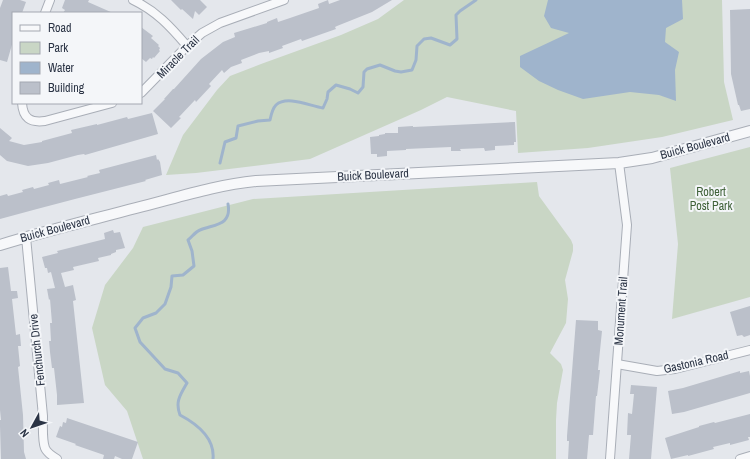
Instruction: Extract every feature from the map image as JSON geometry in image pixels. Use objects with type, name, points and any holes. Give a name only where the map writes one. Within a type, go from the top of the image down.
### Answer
[{"type":"street","points":[[45,12],[50,0]]},
{"type":"street","points":[[133,0],[163,19],[187,46]]},
{"type":"street","name":"Miracle Trail","points":[[142,92],[195,38],[214,26],[284,0]]},
{"type":"street","points":[[22,104],[23,111],[26,116],[30,120],[37,122],[108,104]]},
{"type":"street","name":"Buick Boulevard","points":[[0,245],[206,190],[238,183],[269,180],[619,163],[652,158],[750,131]]},
{"type":"street","name":"Monument Trail","points":[[610,459],[627,225],[619,163]]},
{"type":"street","name":"Fenchurch Drive","points":[[26,237],[45,448],[49,454],[57,459]]},
{"type":"street","name":"Gastonia Road","points":[[617,364],[657,371],[675,369],[750,350]]},
{"type":"street","points":[[740,459],[750,456]]},
{"type":"green space","points":[[404,0],[722,0],[724,82],[733,120],[662,137],[588,148],[518,153],[516,111],[447,97],[310,159],[196,173],[166,175],[183,135],[217,90],[230,76],[341,35],[378,19]]},
{"type":"green space","name":"Robert Post Park","points":[[750,147],[750,297],[672,319],[678,244],[670,168]]},
{"type":"green space","points":[[537,182],[539,196],[571,240],[573,245],[573,251],[565,280],[568,299],[566,323],[550,353],[561,364],[563,370],[557,403],[556,459],[143,459],[127,411],[105,385],[92,328],[105,285],[133,248],[143,227],[253,199]]},
{"type":"water","points":[[548,0],[682,0],[683,19],[666,28],[665,42],[679,52],[675,70],[676,101],[659,95],[630,92],[583,99],[539,81],[520,67],[520,56],[569,33],[551,28],[544,16]]},
{"type":"building","points":[[3,0],[20,0],[26,2],[22,12],[12,12],[12,44],[7,62],[0,60],[0,8]]},
{"type":"building","points":[[65,0],[89,0],[88,2],[111,12],[64,12],[65,10],[62,8]]},
{"type":"building","points":[[171,0],[200,0],[207,7],[199,15],[195,11],[193,19]]},
{"type":"building","points":[[328,0],[329,4],[340,0],[392,0],[372,12],[335,27],[336,29],[302,41],[301,39],[282,46],[283,48],[269,53],[269,51],[259,53],[241,60],[242,63],[231,67],[224,73],[222,70],[209,84],[211,86],[196,102],[195,100],[171,128],[153,111],[201,59],[223,42],[235,37],[234,33],[267,23],[277,18],[278,22],[319,8],[318,4]]},
{"type":"building","points":[[750,9],[750,109],[741,111],[738,105],[731,74],[730,10]]},
{"type":"building","points":[[142,28],[153,36],[151,38],[159,45],[158,46],[160,48],[160,51],[154,58],[150,58],[146,62],[142,59]]},
{"type":"building","points":[[152,113],[158,134],[85,155],[78,155],[48,163],[28,166],[7,161],[0,155],[0,128],[12,138],[9,141],[24,145],[42,142],[72,133],[71,130],[127,117],[128,119]]},
{"type":"building","points":[[515,122],[516,142],[514,142],[514,145],[495,146],[495,150],[485,151],[484,148],[451,151],[451,147],[387,151],[387,156],[377,157],[377,154],[371,154],[370,137],[379,136],[385,133],[398,133],[398,127]]},
{"type":"building","points":[[156,155],[157,160],[158,159],[160,162],[162,175],[145,180],[146,181],[0,219],[0,196],[7,194],[8,196],[23,192],[22,190],[33,187],[34,189],[49,185],[48,183],[59,180],[60,184],[88,177],[87,176],[100,173],[99,170]]},
{"type":"building","points":[[113,230],[114,233],[120,232],[125,248],[116,250],[116,252],[111,255],[98,258],[99,261],[73,267],[74,270],[61,273],[65,287],[73,285],[76,300],[73,301],[84,403],[57,405],[54,368],[52,368],[49,341],[51,341],[50,323],[52,323],[50,299],[49,300],[47,289],[55,288],[51,272],[48,273],[47,268],[45,268],[42,257],[58,253],[57,251],[105,239],[104,233]]},
{"type":"building","points":[[8,267],[11,291],[17,291],[18,298],[12,299],[16,335],[20,334],[21,346],[18,346],[20,366],[18,367],[23,415],[24,452],[26,459],[1,459],[0,268]]},
{"type":"building","points":[[750,306],[750,335],[744,337],[742,335],[737,336],[730,312]]},
{"type":"building","points":[[576,320],[598,321],[598,330],[602,331],[598,370],[600,370],[593,435],[589,435],[587,459],[568,459],[569,441],[567,441],[567,436]]},
{"type":"building","points":[[740,371],[740,373],[749,371],[750,393],[672,414],[668,391]]},
{"type":"building","points":[[631,385],[657,387],[651,459],[629,459],[631,435],[627,435],[628,413],[632,414],[634,394],[630,394]]},
{"type":"building","points":[[750,414],[749,440],[730,445],[730,443],[713,447],[714,449],[671,459],[665,438],[699,426]]},
{"type":"building","points":[[67,418],[138,442],[132,459],[122,459],[115,456],[114,459],[103,459],[104,455],[56,437],[60,426],[62,427],[63,422],[66,423]]},
{"type":"waterway","points":[[220,163],[225,142],[236,138],[238,126],[258,121],[270,120],[274,108],[281,102],[292,101],[323,108],[328,92],[336,85],[358,93],[363,87],[364,72],[367,69],[380,65],[401,72],[412,70],[416,60],[417,46],[424,39],[431,38],[450,45],[457,39],[456,15],[476,0]]},
{"type":"waterway","points":[[213,459],[213,451],[204,432],[180,415],[178,402],[187,383],[178,373],[165,369],[140,342],[135,328],[143,318],[156,313],[165,304],[171,287],[172,276],[183,275],[194,266],[192,251],[188,240],[198,231],[221,223],[225,220],[229,211],[228,204]]}]
